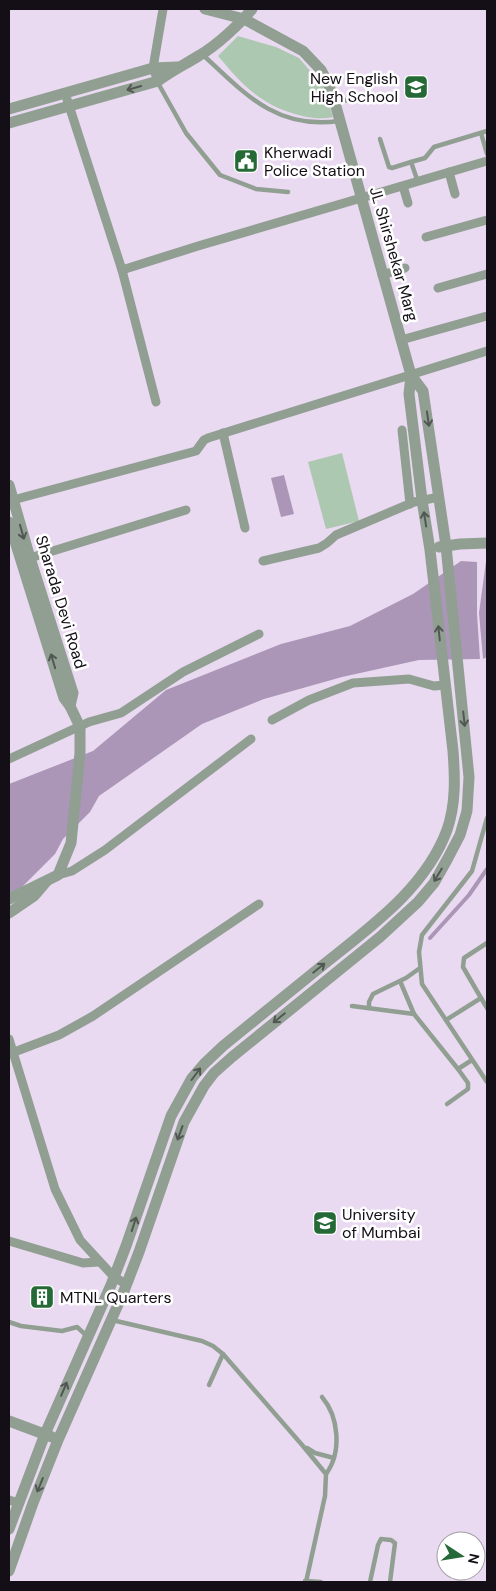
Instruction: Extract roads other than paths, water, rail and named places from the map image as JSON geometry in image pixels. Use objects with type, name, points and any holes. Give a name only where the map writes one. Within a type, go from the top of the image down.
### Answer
[{"type":"street","points":[[158,81],[153,68],[163,9]]},
{"type":"street","name":"JL Shirshekar Marg","points":[[205,9],[244,19],[303,51],[321,70],[335,103],[411,375]]},
{"type":"street","points":[[9,123],[158,81],[177,67],[202,54],[244,19],[252,9]]},
{"type":"street","points":[[9,109],[153,68],[177,67]]},
{"type":"street","points":[[65,93],[122,270],[156,402]]},
{"type":"street","points":[[122,270],[487,160]]},
{"type":"street","points":[[449,172],[455,194]]},
{"type":"street","points":[[403,186],[408,203]]},
{"type":"street","points":[[426,237],[487,220]]},
{"type":"street","points":[[382,275],[405,268]]},
{"type":"street","points":[[438,288],[487,274]]},
{"type":"street","points":[[401,340],[487,316]]},
{"type":"street","points":[[13,500],[196,451],[204,440],[223,433],[487,351]]},
{"type":"street","points":[[9,1529],[13,1502],[114,1277],[171,1116],[192,1078],[223,1046],[371,926],[408,893],[422,874],[447,829],[455,782],[453,751],[430,550],[408,394],[411,375]]},
{"type":"street","points":[[9,1571],[58,1440],[139,1252],[184,1122],[204,1086],[232,1057],[380,937],[418,902],[434,883],[460,835],[467,811],[469,777],[446,546],[423,391],[411,375]]},
{"type":"street","points":[[410,504],[405,464],[397,431],[413,427]]},
{"type":"street","points":[[223,433],[245,528]]},
{"type":"street","points":[[405,464],[417,460]]},
{"type":"street","name":"Sharada Devi Road","points":[[9,485],[30,558],[32,581],[73,692],[70,706],[80,727]]},
{"type":"street","points":[[263,561],[319,548],[328,543],[336,534],[410,504],[439,497]]},
{"type":"street","points":[[30,558],[186,510]]},
{"type":"street","points":[[9,522],[32,581]]},
{"type":"street","points":[[430,550],[460,544],[487,543]]},
{"type":"street","points":[[9,759],[93,720],[121,713],[182,672],[259,634]]},
{"type":"street","points":[[272,720],[309,700],[353,683],[409,678],[434,686],[445,683]]},
{"type":"street","points":[[58,875],[71,844],[80,753],[80,727]]},
{"type":"street","points":[[9,899],[58,875],[72,872],[105,850],[251,739]]},
{"type":"street","points":[[9,913],[34,896],[47,881]]},
{"type":"street","points":[[11,1054],[59,1035],[93,1016],[259,904]]},
{"type":"street","points":[[371,926],[380,937]]},
{"type":"street","points":[[9,1039],[11,1054],[55,1189],[80,1240],[114,1277],[126,1284]]},
{"type":"street","points":[[9,1242],[83,1263],[99,1262]]},
{"type":"street","points":[[126,1246],[139,1252]]},
{"type":"street","points":[[87,1336],[100,1342]]},
{"type":"street","points":[[9,1421],[58,1440]]},
{"type":"lane","points":[[202,54],[256,103],[280,115],[304,122],[322,124],[340,121]]},
{"type":"lane","points":[[158,81],[186,133],[220,175],[256,189],[288,192]]},
{"type":"lane","points":[[335,103],[369,93]]},
{"type":"lane","points":[[380,139],[389,167],[392,168],[425,158],[434,147],[487,131]]},
{"type":"lane","points":[[481,133],[487,154]]},
{"type":"lane","points":[[411,162],[418,182]]},
{"type":"lane","points":[[487,818],[472,871],[422,935],[419,952],[422,984],[487,1082]]},
{"type":"lane","points":[[487,943],[464,958],[463,967],[487,1008]]},
{"type":"lane","points":[[369,1008],[372,994],[400,981],[420,968]]},
{"type":"lane","points":[[400,981],[414,1014],[468,1083],[468,1088],[447,1104]]},
{"type":"lane","points":[[446,1020],[481,998]]},
{"type":"lane","points":[[352,1006],[414,1014]]},
{"type":"lane","points":[[458,1069],[472,1060]]},
{"type":"lane","points":[[110,1320],[202,1341],[213,1346],[223,1354],[326,1474]]},
{"type":"lane","points":[[9,1322],[21,1326],[62,1331],[77,1327],[87,1336]]},
{"type":"lane","points":[[208,1385],[223,1354]]},
{"type":"lane","points":[[322,1397],[328,1405],[337,1434],[334,1458],[326,1474],[325,1496],[306,1582],[322,1582]]},
{"type":"lane","points":[[303,1446],[315,1453],[334,1458]]},
{"type":"lane","points":[[370,1582],[381,1539],[391,1540],[395,1543],[390,1582]]},
{"type":"waterway","points":[[430,938],[469,895],[487,869]]},
{"type":"place","name":"New English High School","points":[[416,87]]},
{"type":"place","name":"Kherwadi Police Station","points":[[246,161]]},
{"type":"place","name":"University of Mumbai","points":[[325,1223]]},
{"type":"place","name":"MTNL Quarters","points":[[42,1297]]}]
